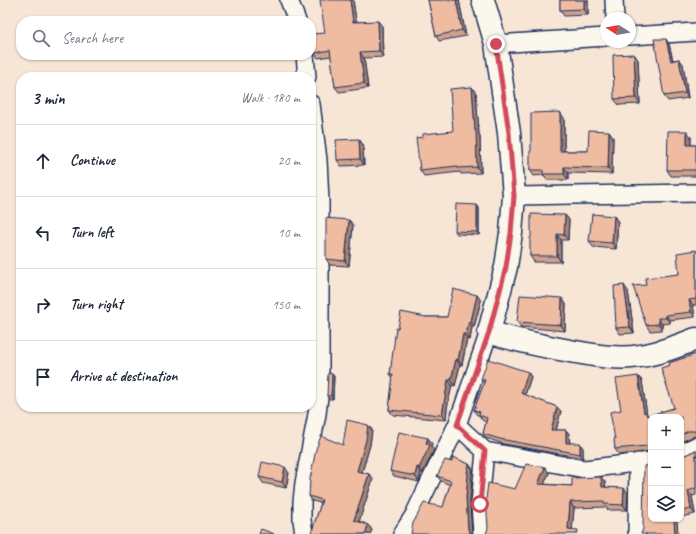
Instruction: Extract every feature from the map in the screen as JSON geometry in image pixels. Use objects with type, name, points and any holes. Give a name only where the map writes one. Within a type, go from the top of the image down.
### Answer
[{"type":"street","points":[[289,0],[295,16]]},
{"type":"street","points":[[402,534],[414,515],[457,425],[489,332],[506,267],[514,196],[509,133],[496,44],[483,0]]},
{"type":"street","points":[[614,0],[615,12]]},
{"type":"street","points":[[636,36],[696,32]]},
{"type":"street","points":[[496,44],[600,37]]},
{"type":"street","points":[[306,60],[307,72]]},
{"type":"street","points":[[304,534],[302,520],[302,496],[317,414],[320,388],[320,201],[316,144]]},
{"type":"street","points":[[514,196],[696,193]]},
{"type":"street","points":[[489,332],[533,344],[616,358],[661,352],[696,339]]},
{"type":"street","points":[[457,425],[485,451],[586,469],[644,461],[637,534]]},
{"type":"street","points":[[684,452],[696,446]]},
{"type":"street","points":[[482,534],[480,504],[485,451]]},
{"type":"building","points":[[320,0],[350,0],[353,22],[378,21],[379,51],[360,52],[364,83],[335,87],[330,50],[316,53],[316,34],[325,33]]},
{"type":"building","points":[[428,0],[456,0],[462,30],[436,36]]},
{"type":"building","points":[[560,0],[584,0],[584,9],[560,10]]},
{"type":"building","points":[[654,39],[666,39],[671,61],[679,59],[685,93],[664,96]]},
{"type":"building","points":[[634,54],[636,98],[614,99],[613,55]]},
{"type":"building","points":[[472,87],[475,131],[476,130],[477,167],[457,168],[457,166],[420,170],[416,138],[423,137],[423,134],[453,131],[450,89]]},
{"type":"building","points":[[560,112],[560,151],[588,151],[589,130],[609,131],[608,168],[564,167],[564,174],[543,174],[543,170],[530,170],[531,113]]},
{"type":"building","points":[[668,131],[687,131],[687,145],[696,145],[696,170],[667,170]]},
{"type":"building","points":[[359,139],[360,159],[337,160],[336,140]]},
{"type":"building","points":[[456,204],[477,205],[477,232],[455,231]]},
{"type":"building","points":[[531,214],[565,215],[564,235],[557,234],[557,256],[530,256]]},
{"type":"building","points":[[592,214],[614,216],[612,243],[589,241]]},
{"type":"building","points":[[326,218],[349,220],[345,261],[326,259]]},
{"type":"building","points":[[696,250],[696,299],[689,300],[691,312],[666,315],[666,318],[658,318],[659,324],[646,325],[633,286],[646,285],[645,278],[679,274],[677,253]]},
{"type":"building","points":[[624,285],[630,327],[616,328],[614,286]]},
{"type":"building","points":[[453,289],[477,295],[471,321],[469,321],[466,334],[463,334],[458,360],[456,359],[451,380],[448,380],[442,415],[389,410],[393,374],[390,374],[396,328],[398,328],[401,312],[426,317],[447,317]]},
{"type":"building","points":[[520,295],[562,298],[561,325],[517,322]]},
{"type":"building","points":[[696,354],[696,432],[688,431],[684,433],[684,414],[654,414],[674,408],[661,368],[670,365],[669,363]]},
{"type":"building","points":[[488,359],[528,372],[521,393],[557,407],[551,430],[566,430],[566,443],[580,443],[580,454],[500,439],[483,434],[487,418],[479,415],[480,412],[474,410],[485,380],[481,379]]},
{"type":"building","points":[[328,373],[332,374],[331,396],[327,396]]},
{"type":"building","points":[[638,376],[644,413],[646,412],[648,446],[615,449],[615,439],[610,412],[621,410],[616,379]]},
{"type":"building","points":[[347,420],[368,425],[366,440],[357,471],[369,474],[354,520],[368,525],[365,534],[311,534],[322,500],[309,496],[310,479],[316,449],[321,436],[343,445]]},
{"type":"building","points":[[399,432],[428,438],[426,443],[430,445],[419,468],[417,467],[415,476],[390,471]]},
{"type":"building","points":[[696,450],[696,488],[688,491],[691,509],[684,510],[684,486],[684,456]]},
{"type":"building","points":[[453,457],[469,464],[466,497],[468,529],[470,534],[411,534],[413,523],[424,503],[443,507],[451,481],[437,476],[445,460],[452,462]]},
{"type":"building","points":[[262,462],[285,467],[282,482],[259,477]]},
{"type":"building","points":[[526,464],[545,467],[538,484],[572,486],[572,478],[601,477],[602,487],[624,488],[623,505],[604,504],[604,501],[570,502],[568,529],[578,530],[577,534],[486,534],[488,528],[486,499],[488,483],[515,489]]},
{"type":"building","points":[[648,465],[648,522],[674,522],[675,534],[641,534],[643,529],[644,466]]},
{"type":"building","points":[[261,529],[274,534],[259,534]]},
{"type":"route","points":[[480,504],[485,451],[457,425],[489,332],[506,267],[511,233],[514,196],[509,133],[496,44]]}]
